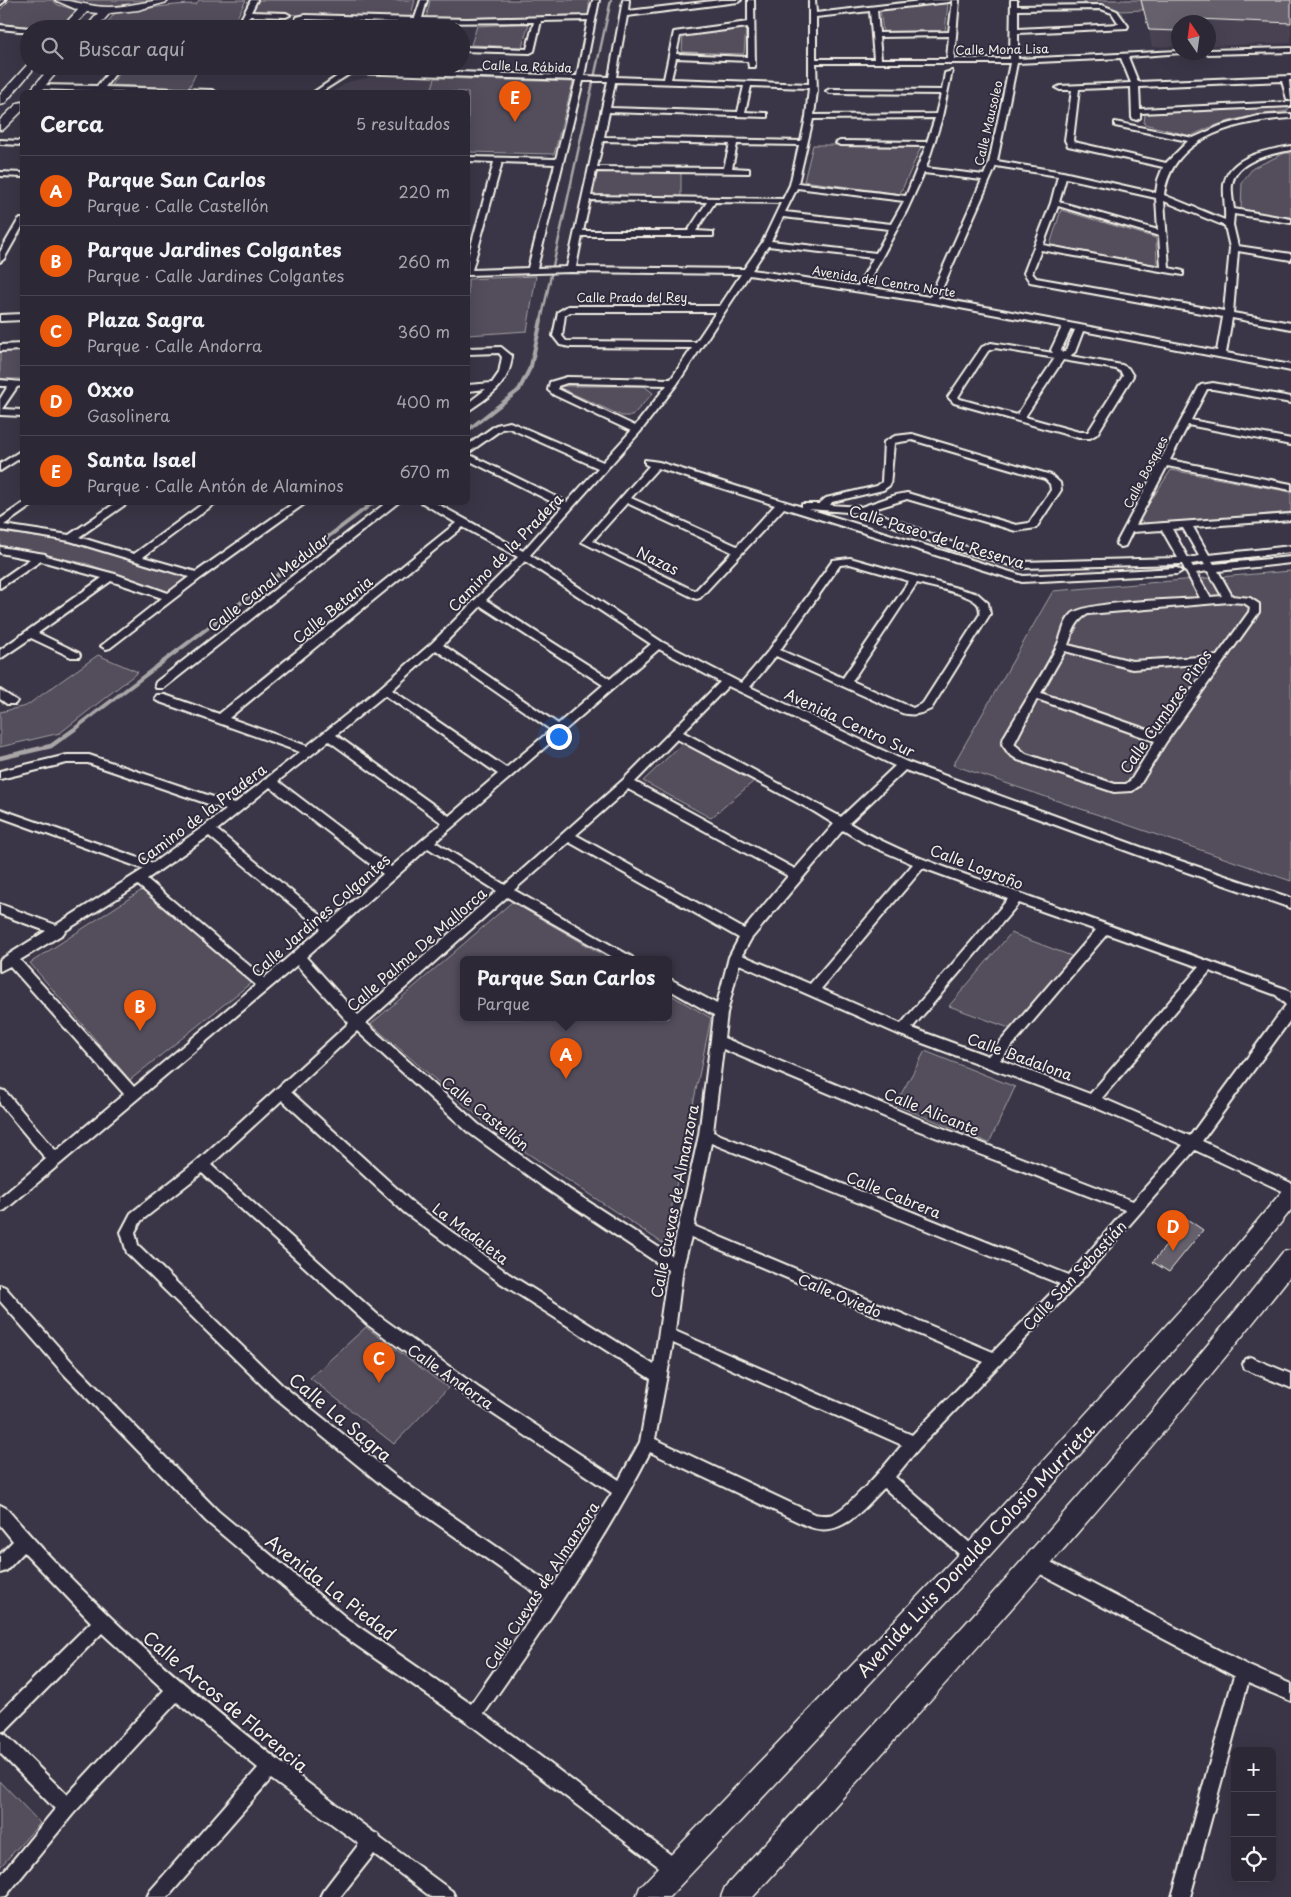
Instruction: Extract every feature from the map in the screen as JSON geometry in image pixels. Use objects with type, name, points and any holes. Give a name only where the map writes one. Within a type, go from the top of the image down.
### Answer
[{"type":"main road","points":[[60,0],[85,8],[107,10],[129,8],[163,0]]},
{"type":"main road","points":[[74,20],[85,8]]},
{"type":"main road","points":[[98,20],[107,10]]},
{"type":"main road","points":[[0,102],[24,75]]},
{"type":"main road","points":[[37,90],[50,75]]},
{"type":"main road","points":[[0,127],[20,107]]},
{"type":"main road","name":"Avenida Luis Donaldo Colosio Murrieta","points":[[650,1897],[973,1556],[1220,1282],[1291,1195]]},
{"type":"main road","points":[[735,1897],[1037,1563],[1222,1348],[1291,1259]]},
{"type":"street","points":[[0,3],[3,0]]},
{"type":"street","points":[[244,20],[254,0]]},
{"type":"street","points":[[417,20],[424,0]]},
{"type":"street","points":[[536,270],[560,162],[585,79],[596,0]]},
{"type":"street","points":[[567,269],[587,198],[626,0]]},
{"type":"street","points":[[623,14],[738,0]]},
{"type":"street","points":[[673,56],[752,62],[751,0]]},
{"type":"street","name":"Camino de la Pradera","points":[[0,966],[59,931],[139,879],[209,830],[272,782],[385,690],[436,644],[524,556],[637,430],[674,382],[720,309],[766,243],[794,186],[810,117],[813,86],[812,0]]},
{"type":"street","points":[[813,15],[949,0]]},
{"type":"street","points":[[950,61],[956,0]]},
{"type":"street","points":[[1014,4],[1076,3],[1102,7],[1113,10],[1124,28],[1014,31]]},
{"type":"street","name":"Calle Mausoleo","points":[[934,300],[993,163],[1014,61],[1014,4]]},
{"type":"street","points":[[873,8],[878,61]]},
{"type":"street","points":[[247,14],[286,15]]},
{"type":"street","points":[[298,20],[299,18],[378,20]]},
{"type":"street","points":[[470,21],[593,18]]},
{"type":"street","points":[[470,49],[530,51],[538,20]]},
{"type":"street","points":[[668,82],[678,33],[752,24]]},
{"type":"street","points":[[2,29],[20,30]]},
{"type":"street","points":[[876,35],[952,34]]},
{"type":"street","points":[[1216,52],[1291,50]]},
{"type":"street","name":"Calle Mona Lisa","points":[[813,61],[1014,61],[1171,53]]},
{"type":"street","points":[[1124,56],[1135,84],[1137,111],[1135,127]]},
{"type":"street","name":"Calle La Rábida","points":[[470,73],[609,80],[813,86]]},
{"type":"street","points":[[860,289],[894,227],[921,170],[949,74]]},
{"type":"street","points":[[98,90],[110,75]]},
{"type":"street","points":[[320,90],[343,75]]},
{"type":"street","points":[[1060,88],[1288,78],[1291,99]]},
{"type":"street","points":[[741,114],[748,85]]},
{"type":"street","points":[[1076,87],[1069,140],[1071,144],[1168,166]]},
{"type":"street","points":[[830,91],[945,92]]},
{"type":"street","points":[[1137,111],[1291,104]]},
{"type":"street","points":[[605,110],[764,115]]},
{"type":"street","points":[[810,117],[938,116]]},
{"type":"street","points":[[1165,269],[1160,196],[1162,180],[1168,166],[1194,140],[1239,122],[1291,116]]},
{"type":"street","points":[[1118,124],[1194,140]]},
{"type":"street","points":[[599,139],[804,142]]},
{"type":"street","points":[[0,142],[20,143]]},
{"type":"street","points":[[727,171],[734,142]]},
{"type":"street","points":[[840,143],[929,144]]},
{"type":"street","points":[[1221,356],[1228,316],[1234,248],[1229,225],[1228,185],[1232,172],[1246,162],[1267,153],[1291,148]]},
{"type":"street","points":[[470,159],[560,162]]},
{"type":"street","points":[[470,265],[498,160]]},
{"type":"street","points":[[993,163],[1063,174],[1160,196],[1229,225]]},
{"type":"street","points":[[592,169],[746,171]]},
{"type":"street","points":[[921,170],[987,178]]},
{"type":"street","points":[[0,174],[20,175]]},
{"type":"street","points":[[1063,174],[1055,203],[1028,273],[1033,280],[1291,326]]},
{"type":"street","points":[[794,186],[908,199]]},
{"type":"street","points":[[587,198],[786,201]]},
{"type":"street","points":[[691,233],[712,200]]},
{"type":"street","points":[[1055,203],[1162,234]]},
{"type":"street","points":[[1230,211],[1291,221]]},
{"type":"street","points":[[780,214],[894,227]]},
{"type":"street","points":[[0,259],[20,224]]},
{"type":"street","points":[[578,232],[710,234]]},
{"type":"street","points":[[766,243],[878,256]]},
{"type":"street","points":[[1039,247],[1180,273]]},
{"type":"street","points":[[1234,248],[1291,257]]},
{"type":"street","name":"Avenida del Centro Norte","points":[[470,272],[567,269],[746,272],[934,300],[1080,330],[1291,368]]},
{"type":"street","name":"Calle Prado del Rey","points":[[697,345],[563,343],[557,336],[560,314],[568,310],[720,309]]},
{"type":"street","points":[[0,318],[20,317]]},
{"type":"street","points":[[1060,357],[1056,350],[1067,327]]},
{"type":"street","points":[[1020,418],[1060,357],[1070,352],[1080,330]]},
{"type":"street","points":[[1000,345],[1060,357],[1119,368],[1128,373],[1094,432],[1085,436],[962,404],[953,397],[985,349],[989,346],[1000,345]]},
{"type":"street","points":[[0,348],[20,346]]},
{"type":"street","points":[[470,351],[494,349],[501,350],[507,356],[507,364],[503,376],[497,385],[470,405]]},
{"type":"street","points":[[637,430],[557,393],[553,390],[553,384],[566,380],[674,382]]},
{"type":"street","points":[[0,384],[18,384]]},
{"type":"street","points":[[0,407],[18,384]]},
{"type":"street","points":[[470,388],[497,385]]},
{"type":"street","name":"Calle Bosques","points":[[1129,529],[1202,390],[1208,386],[1291,400]]},
{"type":"street","points":[[0,412],[20,412]]},
{"type":"street","points":[[1184,422],[1291,442]]},
{"type":"street","points":[[470,448],[499,427],[510,425],[605,467]]},
{"type":"street","points":[[822,507],[829,500],[880,488],[887,483],[889,442],[898,438],[912,437],[1048,477],[1055,483],[1056,490],[1032,526],[1026,528],[1016,528],[907,496],[899,496],[862,510]]},
{"type":"street","points":[[0,468],[20,454]]},
{"type":"street","points":[[470,458],[569,506]]},
{"type":"street","points":[[1164,462],[1291,487]]},
{"type":"street","name":"Nazas","points":[[652,463],[626,499],[587,542],[696,596],[782,504]]},
{"type":"street","name":"Calle Paseo de la Reserva","points":[[652,463],[1022,579],[1177,571]]},
{"type":"street","points":[[626,499],[738,551]]},
{"type":"street","name":"Calle Paseo de la Reserva","points":[[782,504],[862,510],[952,546],[1021,565],[1189,566],[1211,568],[1291,560]]},
{"type":"street","points":[[0,523],[27,505]]},
{"type":"street","points":[[71,538],[120,505]]},
{"type":"street","points":[[136,557],[208,505]]},
{"type":"street","points":[[106,646],[197,576],[298,505]]},
{"type":"street","name":"Calle Canal Medular","points":[[160,685],[390,505]]},
{"type":"street","name":"Avenida Centro Sur","points":[[432,505],[524,556],[658,644],[727,681],[903,765],[1291,904]]},
{"type":"street","name":"Calle Bosques","points":[[1129,529],[1291,517]]},
{"type":"street","name":"Calle Betania","points":[[220,720],[463,522]]},
{"type":"street","points":[[1187,526],[1229,599]]},
{"type":"street","points":[[1166,527],[1207,601]]},
{"type":"street","points":[[0,528],[71,538],[197,576]]},
{"type":"street","points":[[1121,544],[1129,529]]},
{"type":"street","name":"Calle Paseo de la Reserva","points":[[1189,566],[1206,557],[1291,549]]},
{"type":"street","points":[[0,550],[41,556],[111,576],[169,597]]},
{"type":"street","points":[[0,585],[41,556]]},
{"type":"street","points":[[743,688],[774,651],[837,562],[850,561],[974,596],[982,601],[986,607],[985,614],[927,706],[914,712],[774,651]]},
{"type":"street","points":[[0,655],[111,576]]},
{"type":"street","points":[[845,683],[915,580]]},
{"type":"street","name":"Calle Cumbres Pinos","points":[[1229,599],[1251,602],[1255,606],[1254,612],[1162,738],[1135,783],[1128,788],[1114,788],[1022,757],[1013,751],[1008,744],[1010,736],[1036,696],[1076,616],[1099,609],[1229,599]]},
{"type":"street","points":[[480,601],[610,684]]},
{"type":"street","points":[[31,634],[75,655]]},
{"type":"street","points":[[436,644],[559,730]]},
{"type":"street","name":"Calle Jardines Colgantes","points":[[0,1206],[298,957],[427,842],[658,644]]},
{"type":"street","points":[[1062,647],[1132,664],[1218,659]]},
{"type":"street","name":"Calle Palma De Mallorca","points":[[128,1238],[128,1228],[136,1217],[202,1165],[357,1023],[627,783],[727,681]]},
{"type":"street","points":[[385,690],[506,774]]},
{"type":"street","points":[[0,694],[11,701]]},
{"type":"street","points":[[1036,696],[1162,738]]},
{"type":"street","points":[[162,698],[310,751]]},
{"type":"street","name":"Calle Logroño","points":[[677,734],[817,808],[868,840],[922,863],[1016,898],[1281,992],[1291,1002]]},
{"type":"street","points":[[329,735],[450,824]]},
{"type":"street","points":[[0,775],[67,759],[89,759],[236,809]]},
{"type":"street","name":"Calle Cuevas de Almanzora","points":[[473,1716],[555,1597],[622,1491],[647,1443],[667,1334],[676,1267],[706,1135],[721,1013],[736,957],[746,936],[796,875],[842,823],[903,765]]},
{"type":"street","points":[[272,782],[391,874]]},
{"type":"street","points":[[627,783],[796,875]]},
{"type":"street","points":[[0,813],[154,868]]},
{"type":"street","points":[[209,830],[329,929]]},
{"type":"street","points":[[568,836],[746,936]]},
{"type":"street","points":[[427,842],[506,891],[621,956]]},
{"type":"street","points":[[813,990],[922,863]]},
{"type":"street","points":[[139,879],[264,985]]},
{"type":"street","points":[[903,1030],[1016,898]]},
{"type":"street","points":[[0,909],[59,931]]},
{"type":"street","points":[[990,1063],[1104,929]]},
{"type":"street","name":"Calle Castellón","points":[[298,957],[357,1023],[473,1128],[547,1182],[676,1267]]},
{"type":"street","name":"Calle Badalona","points":[[736,957],[903,1030],[1092,1100],[1193,1143],[1291,1189]]},
{"type":"street","points":[[12,959],[133,1095]]},
{"type":"street","points":[[1092,1100],[1208,965]]},
{"type":"street","points":[[672,985],[721,1013]]},
{"type":"street","name":"Calle San Sebastián","points":[[647,1443],[813,1521],[825,1523],[836,1521],[848,1514],[884,1478],[914,1443],[1071,1282],[1193,1143],[1291,1009]]},
{"type":"street","name":"Calle Alicante","points":[[718,1041],[914,1123],[1135,1208]]},
{"type":"street","name":"La Madaleta","points":[[282,1092],[410,1209],[504,1278],[659,1376]]},
{"type":"street","points":[[0,1095],[55,1160]]},
{"type":"street","name":"Calle Cabrera","points":[[706,1135],[1071,1282]]},
{"type":"street","name":"Calle Andorra","points":[[202,1165],[374,1320],[474,1393],[622,1491]]},
{"type":"street","name":"Calle Oviedo","points":[[686,1229],[994,1360]]},
{"type":"street","name":"Calle La Sagra","points":[[128,1238],[132,1249],[277,1390],[389,1482],[555,1597]]},
{"type":"street","name":"Avenida La Piedad","points":[[0,1291],[67,1367],[212,1516],[343,1626],[473,1716],[677,1870]]},
{"type":"street","points":[[667,1334],[914,1443]]},
{"type":"street","points":[[1250,1364],[1291,1381]]},
{"type":"street","points":[[884,1478],[973,1556]]},
{"type":"street","name":"Calle Arcos de Florencia","points":[[0,1513],[24,1541],[102,1622],[176,1690],[270,1767],[373,1841],[446,1897]]},
{"type":"street","points":[[0,1565],[24,1541]]},
{"type":"street","points":[[1037,1563],[1243,1672],[1291,1693]]},
{"type":"street","points":[[0,1724],[102,1622]]},
{"type":"street","points":[[1180,1897],[1243,1672]]},
{"type":"street","points":[[0,1890],[67,1808],[176,1690]]},
{"type":"street","points":[[0,1741],[67,1808]]},
{"type":"street","points":[[156,1897],[270,1767]]},
{"type":"street","points":[[329,1897],[373,1841]]},
{"type":"shaded area","points":[[10,0],[52,0],[58,5],[76,10],[67,20],[20,20],[20,26],[0,24],[0,10]]},
{"type":"shaded area","points":[[71,0],[154,0],[112,8],[80,4]]},
{"type":"shaded area","points":[[199,0],[246,0],[236,20],[109,20],[116,12],[196,4]]},
{"type":"shaded area","points":[[259,0],[415,0],[410,19],[250,13]]},
{"type":"shaded area","points":[[430,0],[589,0],[589,16],[426,20]]},
{"type":"shaded area","points":[[1084,0],[1141,0],[1143,10],[1121,11],[1105,5],[1084,3]]},
{"type":"shaded area","points":[[1144,0],[1291,0],[1291,43],[1216,46],[1216,15],[1171,15],[1171,46],[1152,47]]},
{"type":"shaded area","points":[[948,3],[945,32],[883,32],[880,9]]},
{"type":"shaded area","points":[[529,23],[522,47],[471,45],[477,26]]},
{"type":"shaded area","points":[[746,27],[744,54],[682,52],[683,35]]},
{"type":"shaded area","points":[[118,75],[195,75],[189,88],[111,85]]},
{"type":"shaded area","points":[[376,76],[435,78],[432,90],[335,90],[348,82]]},
{"type":"shaded area","points":[[435,78],[573,82],[554,154],[470,152],[470,90],[432,90]]},
{"type":"shaded area","points":[[1288,106],[1288,111],[1226,122],[1191,136],[1144,124],[1145,114]]},
{"type":"shaded area","points":[[813,145],[922,145],[900,194],[804,181]]},
{"type":"shaded area","points":[[1285,153],[1291,153],[1291,219],[1241,211],[1242,182],[1253,168]]},
{"type":"shaded area","points":[[596,172],[681,173],[681,197],[592,196]]},
{"type":"shaded area","points":[[1061,210],[1156,238],[1157,266],[1050,245]]},
{"type":"shaded area","points":[[536,276],[527,331],[470,335],[470,279]]},
{"type":"shaded area","points":[[20,350],[20,379],[0,379],[0,351]]},
{"type":"shaded area","points":[[556,386],[644,386],[653,393],[632,416],[622,416]]},
{"type":"shaded area","points":[[1171,470],[1291,492],[1291,512],[1147,525],[1139,519]]},
{"type":"shaded area","points":[[0,532],[63,541],[131,558],[190,579],[170,594],[88,564],[0,545]]},
{"type":"shaded area","points":[[1291,571],[1291,881],[953,765],[1053,591]]},
{"type":"shaded area","points":[[98,655],[138,672],[60,733],[0,747],[0,712],[26,706]]},
{"type":"shaded area","points":[[683,743],[754,781],[711,818],[643,781]]},
{"type":"shaded area","points":[[142,890],[252,982],[130,1080],[30,963]]},
{"type":"shaded area","points":[[512,902],[605,956],[460,956],[460,1021],[672,1021],[672,996],[711,1018],[664,1244],[497,1133],[371,1024]]},
{"type":"shaded area","points":[[1011,933],[1074,957],[1012,1029],[949,1006]]},
{"type":"shaded area","points":[[925,1051],[1015,1087],[989,1143],[895,1105]]},
{"type":"shaded area","points":[[366,1327],[448,1388],[394,1444],[310,1378]]},
{"type":"shaded area","points":[[0,1781],[40,1823],[0,1867]]},
{"type":"building","points":[[1141,0],[1291,0],[1291,23],[1216,20],[1216,15],[1171,15],[1171,31],[1149,30]]},
{"type":"building","points":[[1187,1219],[1203,1230],[1169,1272],[1153,1262]]},
{"type":"waterway","points":[[541,321],[611,0]]},
{"type":"waterway","points":[[470,428],[519,390],[531,366],[541,320]]},
{"type":"waterway","points":[[77,727],[370,505]]},
{"type":"waterway","points":[[0,758],[51,746],[79,726]]},
{"type":"place","name":"Santa Isael","points":[[515,122]]},
{"type":"place","name":"Parque Jardines Colgantes","points":[[140,1031]]},
{"type":"place","name":"Parque San Carlos","points":[[566,1079]]},
{"type":"place","name":"Oxxo","points":[[1173,1251]]},
{"type":"place","name":"Plaza Sagra","points":[[379,1383]]}]
